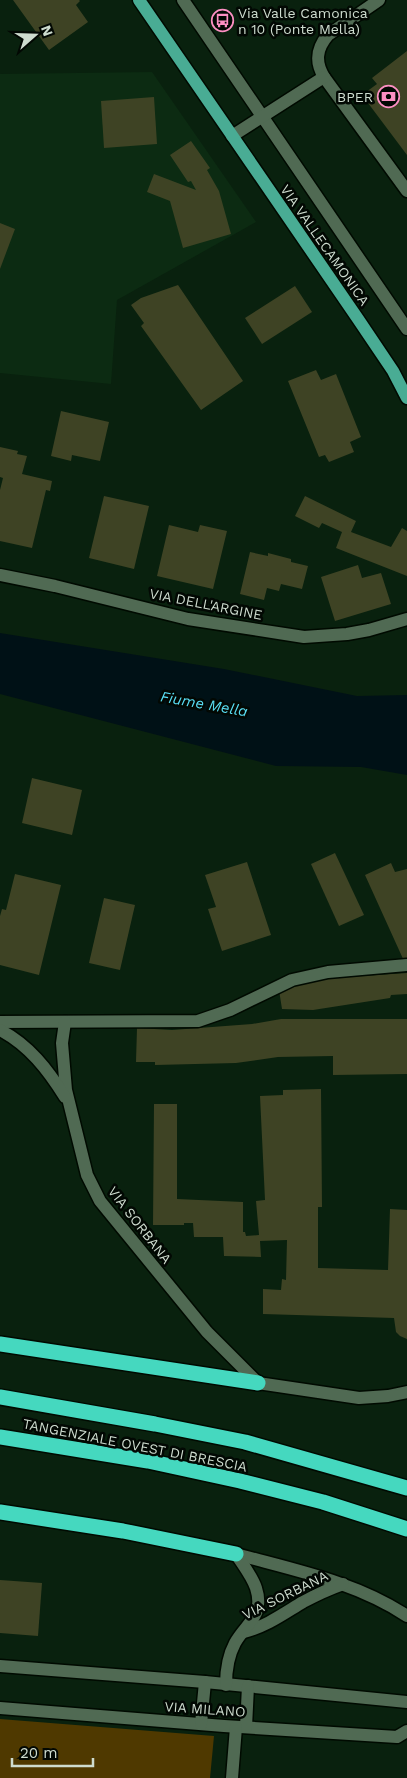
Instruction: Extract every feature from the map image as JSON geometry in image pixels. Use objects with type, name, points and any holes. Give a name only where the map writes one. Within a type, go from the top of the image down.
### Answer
[{"type":"highway","points":[[0,1344],[258,1383]]},
{"type":"highway","name":"TANGENZIALE OVEST DI BRESCIA","points":[[0,1397],[245,1442],[407,1488]]},
{"type":"highway","name":"TANGENZIALE OVEST DI BRESCIA","points":[[0,1437],[148,1461],[240,1480],[323,1502],[407,1529]]},
{"type":"highway","points":[[0,1512],[122,1530],[236,1554]]},
{"type":"main road","name":"VIA VALLECAMONICA","points":[[139,0],[393,371],[407,398]]},
{"type":"main road","name":"VIA VALLECAMONICA","points":[[393,371],[407,386]]},
{"type":"street","name":"VIA VALLECAMONICA","points":[[183,0],[407,329]]},
{"type":"street","points":[[379,0],[328,35],[318,51],[317,60],[319,69],[324,77],[407,191]]},
{"type":"street","points":[[232,136],[324,77]]},
{"type":"street","name":"VIA DELL'ARGINE","points":[[0,575],[55,586],[188,619],[304,637],[347,634],[376,629],[407,620]]},
{"type":"street","points":[[0,1022],[198,1020],[230,1010],[292,980],[328,972],[407,965]]},
{"type":"street","name":"VIA SORBANA","points":[[65,1022],[62,1043],[66,1090],[87,1175],[100,1201],[208,1332],[258,1383]]},
{"type":"street","points":[[0,1030],[15,1038],[33,1054],[51,1075],[69,1103]]},
{"type":"street","points":[[258,1383],[359,1398],[388,1396],[407,1392]]},
{"type":"street","points":[[236,1554],[343,1584],[389,1604],[407,1616]]},
{"type":"street","name":"VIA SORBANA","points":[[226,1685],[226,1671],[229,1658],[241,1633],[251,1624],[256,1613],[258,1600],[253,1583],[236,1554]]},
{"type":"street","name":"VIA SORBANA","points":[[241,1633],[257,1629],[272,1622],[304,1602],[343,1584]]},
{"type":"street","name":"VIA MILANO","points":[[0,1666],[205,1682],[407,1702]]},
{"type":"street","points":[[201,1724],[205,1682]]},
{"type":"street","points":[[232,1778],[248,1686]]},
{"type":"street","name":"VIA MILANO","points":[[0,1708],[397,1737],[407,1732]]},
{"type":"shaded area","points":[[152,72],[256,222],[117,300],[111,384],[0,373],[0,74]]},
{"type":"shaded area","points":[[0,1719],[214,1736],[210,1778],[0,1778]]},
{"type":"water","name":"Fiume Mella","points":[[0,633],[224,669],[357,696],[407,695],[407,775],[361,767],[276,766],[0,694]]},
{"type":"building","points":[[13,0],[79,0],[76,5],[88,22],[49,50]]},
{"type":"building","points":[[407,51],[407,155],[362,95],[377,84],[372,78]]},
{"type":"building","points":[[154,97],[157,144],[104,148],[101,101]]},
{"type":"building","points":[[191,141],[210,168],[207,170],[219,191],[231,234],[183,248],[170,201],[147,192],[154,174],[196,190],[191,181],[188,182],[170,155]]},
{"type":"building","points":[[0,223],[15,229],[0,269]]},
{"type":"building","points":[[178,285],[243,381],[201,410],[141,326],[144,323],[131,305],[141,298]]},
{"type":"building","points":[[295,286],[312,312],[262,344],[245,318]]},
{"type":"building","points":[[316,370],[321,380],[336,374],[361,437],[350,442],[354,452],[329,462],[325,455],[319,457],[288,381]]},
{"type":"building","points":[[61,411],[109,422],[100,461],[72,455],[71,461],[51,456]]},
{"type":"building","points":[[0,447],[18,451],[17,454],[27,456],[22,474],[52,481],[50,491],[46,490],[32,548],[0,541],[0,490],[3,478],[0,477]]},
{"type":"building","points":[[104,496],[149,506],[134,569],[89,558]]},
{"type":"building","points":[[305,496],[356,521],[351,532],[391,547],[402,528],[407,531],[407,576],[336,548],[342,532],[322,523],[319,528],[295,516]]},
{"type":"building","points":[[169,525],[198,532],[200,525],[227,531],[213,589],[157,576]]},
{"type":"building","points":[[250,552],[268,556],[268,553],[308,566],[302,589],[281,584],[279,591],[267,588],[264,600],[240,594]]},
{"type":"building","points":[[358,565],[362,578],[381,573],[391,604],[335,621],[321,577]]},
{"type":"building","points":[[32,778],[82,790],[72,835],[22,823]]},
{"type":"building","points":[[335,853],[364,915],[339,926],[311,864]]},
{"type":"building","points":[[247,862],[271,935],[222,951],[208,909],[216,907],[205,875]]},
{"type":"building","points":[[391,863],[395,872],[407,869],[407,961],[404,961],[365,875]]},
{"type":"building","points":[[15,874],[61,885],[39,975],[0,965],[0,916],[2,909],[6,910]]},
{"type":"building","points":[[104,898],[135,905],[120,970],[89,963]]},
{"type":"building","points":[[407,973],[407,994],[391,995],[390,998],[313,1010],[282,1009],[279,990],[316,979]]},
{"type":"building","points":[[281,1019],[407,1019],[407,1074],[333,1075],[333,1056],[278,1057],[236,1063],[155,1065],[155,1062],[136,1062],[137,1028],[172,1030],[252,1024]]},
{"type":"building","points":[[321,1089],[322,1207],[318,1207],[318,1268],[388,1270],[390,1209],[407,1210],[407,1339],[396,1332],[394,1318],[263,1314],[263,1289],[281,1290],[282,1279],[286,1280],[287,1240],[260,1241],[261,1257],[224,1256],[223,1237],[194,1237],[193,1223],[184,1223],[184,1225],[153,1225],[154,1104],[177,1104],[177,1199],[243,1202],[243,1232],[245,1232],[246,1236],[259,1235],[256,1201],[265,1200],[260,1096],[283,1095],[283,1090]]},
{"type":"building","points":[[0,1580],[42,1583],[38,1636],[0,1633]]},
{"type":"place","name":"Via Valle Camonica n 10 (Ponte Mella)","points":[[222,21]]},
{"type":"place","name":"BPER","points":[[389,97]]}]
